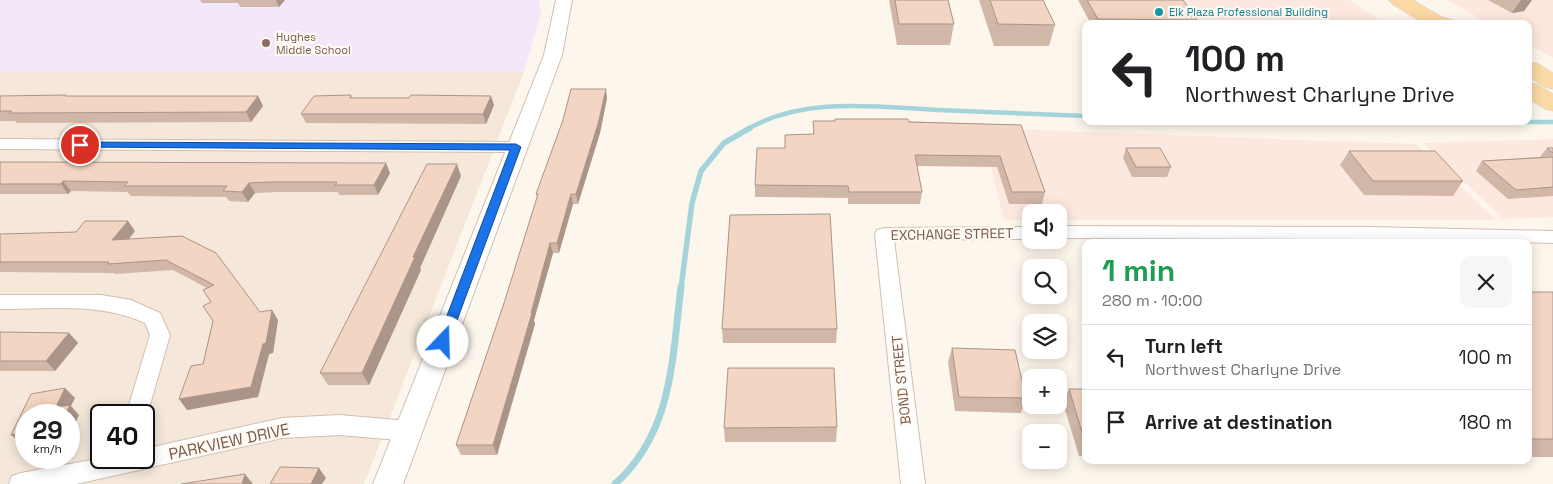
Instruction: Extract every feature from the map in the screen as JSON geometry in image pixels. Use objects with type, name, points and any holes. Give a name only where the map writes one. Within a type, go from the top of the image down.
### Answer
[{"type":"main road","points":[[1387,0],[1419,20]]},
{"type":"main road","points":[[1399,0],[1433,20]]},
{"type":"main road","points":[[1415,0],[1448,20]]},
{"type":"main road","points":[[1532,72],[1546,91]]},
{"type":"main road","points":[[1532,77],[1546,91]]},
{"type":"street","points":[[388,484],[516,147],[553,55],[564,0]]},
{"type":"street","points":[[0,144],[516,147]]},
{"type":"street","points":[[1067,232],[1368,233],[1553,237]]},
{"type":"street","name":"EXCHANGE STREET","points":[[890,276],[884,234],[1022,233]]},
{"type":"street","name":"BOND STREET","points":[[890,276],[913,484]]},
{"type":"street","points":[[0,302],[101,302],[131,308],[153,318],[160,335],[140,404]]},
{"type":"street","name":"PARKVIEW DRIVE","points":[[155,455],[282,428],[339,425],[410,430]]},
{"type":"street","name":"PARKVIEW DRIVE","points":[[21,484],[90,469]]},
{"type":"shaded area","name":"Hughes Middle School","points":[[0,0],[539,0],[541,14],[524,72],[0,72]]},
{"type":"shaded area","points":[[1122,0],[1349,0],[1379,20],[1132,20]]},
{"type":"shaded area","points":[[1447,0],[1553,0],[1553,58],[1532,47],[1532,20],[1483,20]]},
{"type":"shaded area","points":[[0,72],[524,72],[364,484],[0,484]]},
{"type":"shaded area","points":[[981,128],[1416,144],[1496,220],[1067,220],[1067,204],[1022,204],[1022,220],[1004,220]]},
{"type":"shaded area","points":[[1553,139],[1553,217],[1503,219],[1423,143]]},
{"type":"building","points":[[895,0],[948,0],[954,24],[899,24]]},
{"type":"building","points":[[990,0],[1043,0],[1055,25],[998,24]]},
{"type":"building","points":[[1087,0],[1183,0],[1197,20],[1098,19]]},
{"type":"building","points":[[571,89],[606,89],[598,124],[576,194],[571,194],[557,243],[550,243],[532,313],[493,445],[456,445],[505,300],[538,194],[536,194],[563,120]]},
{"type":"building","points":[[351,95],[350,98],[409,98],[411,95],[491,96],[483,114],[301,114],[314,96]]},
{"type":"building","points":[[0,96],[258,96],[246,112],[9,113],[12,111],[0,111]]},
{"type":"building","points":[[835,119],[908,119],[909,122],[1021,125],[1045,192],[1012,192],[1000,156],[915,155],[922,192],[849,192],[848,186],[755,185],[757,148],[785,148],[785,135],[814,134],[813,121],[835,121]]},
{"type":"building","points":[[1126,148],[1160,148],[1171,167],[1136,167]]},
{"type":"building","points":[[1349,151],[1435,151],[1463,181],[1373,181]]},
{"type":"building","points":[[1553,157],[1553,187],[1516,190],[1482,161]]},
{"type":"building","points":[[0,162],[386,163],[374,185],[335,185],[337,182],[249,183],[242,192],[223,191],[227,186],[124,186],[128,182],[63,181],[61,184],[0,184]]},
{"type":"building","points":[[427,164],[457,164],[413,257],[415,257],[362,373],[320,373]]},
{"type":"building","points":[[830,214],[837,329],[722,329],[730,215]]},
{"type":"building","points":[[85,221],[128,221],[112,240],[182,236],[216,253],[260,312],[272,310],[266,343],[263,344],[251,387],[179,399],[191,366],[203,364],[213,321],[203,306],[211,302],[203,290],[214,285],[166,260],[108,264],[109,262],[0,262],[0,234],[76,232]]},
{"type":"building","points":[[1532,292],[1553,292],[1553,439],[1532,439]]},
{"type":"building","points":[[0,332],[69,333],[46,361],[0,361]]},
{"type":"building","points":[[952,348],[1015,350],[1022,381],[1022,398],[959,397]]},
{"type":"building","points":[[728,368],[834,368],[837,427],[724,428]]},
{"type":"building","points":[[65,388],[57,404],[26,404],[31,394]]},
{"type":"building","points":[[1069,389],[1082,389],[1082,432]]},
{"type":"building","points":[[280,467],[319,468],[311,484],[270,484]]},
{"type":"building","points":[[245,474],[242,484],[181,484]]},
{"type":"waterway","points":[[749,128],[770,119],[793,112],[841,106],[1082,116]]},
{"type":"waterway","points":[[1532,122],[1553,122]]},
{"type":"waterway","points":[[681,288],[692,203],[701,171],[724,143],[749,128]]},
{"type":"waterway","points":[[615,484],[634,464],[649,441],[659,418],[671,367],[681,287]]},
{"type":"place","name":"Elk Plaza Professional Building","points":[[1159,12]]},
{"type":"place","name":"Hughes Middle School","points":[[266,43]]},
{"type":"route","points":[[80,145],[516,147],[443,342]]}]
